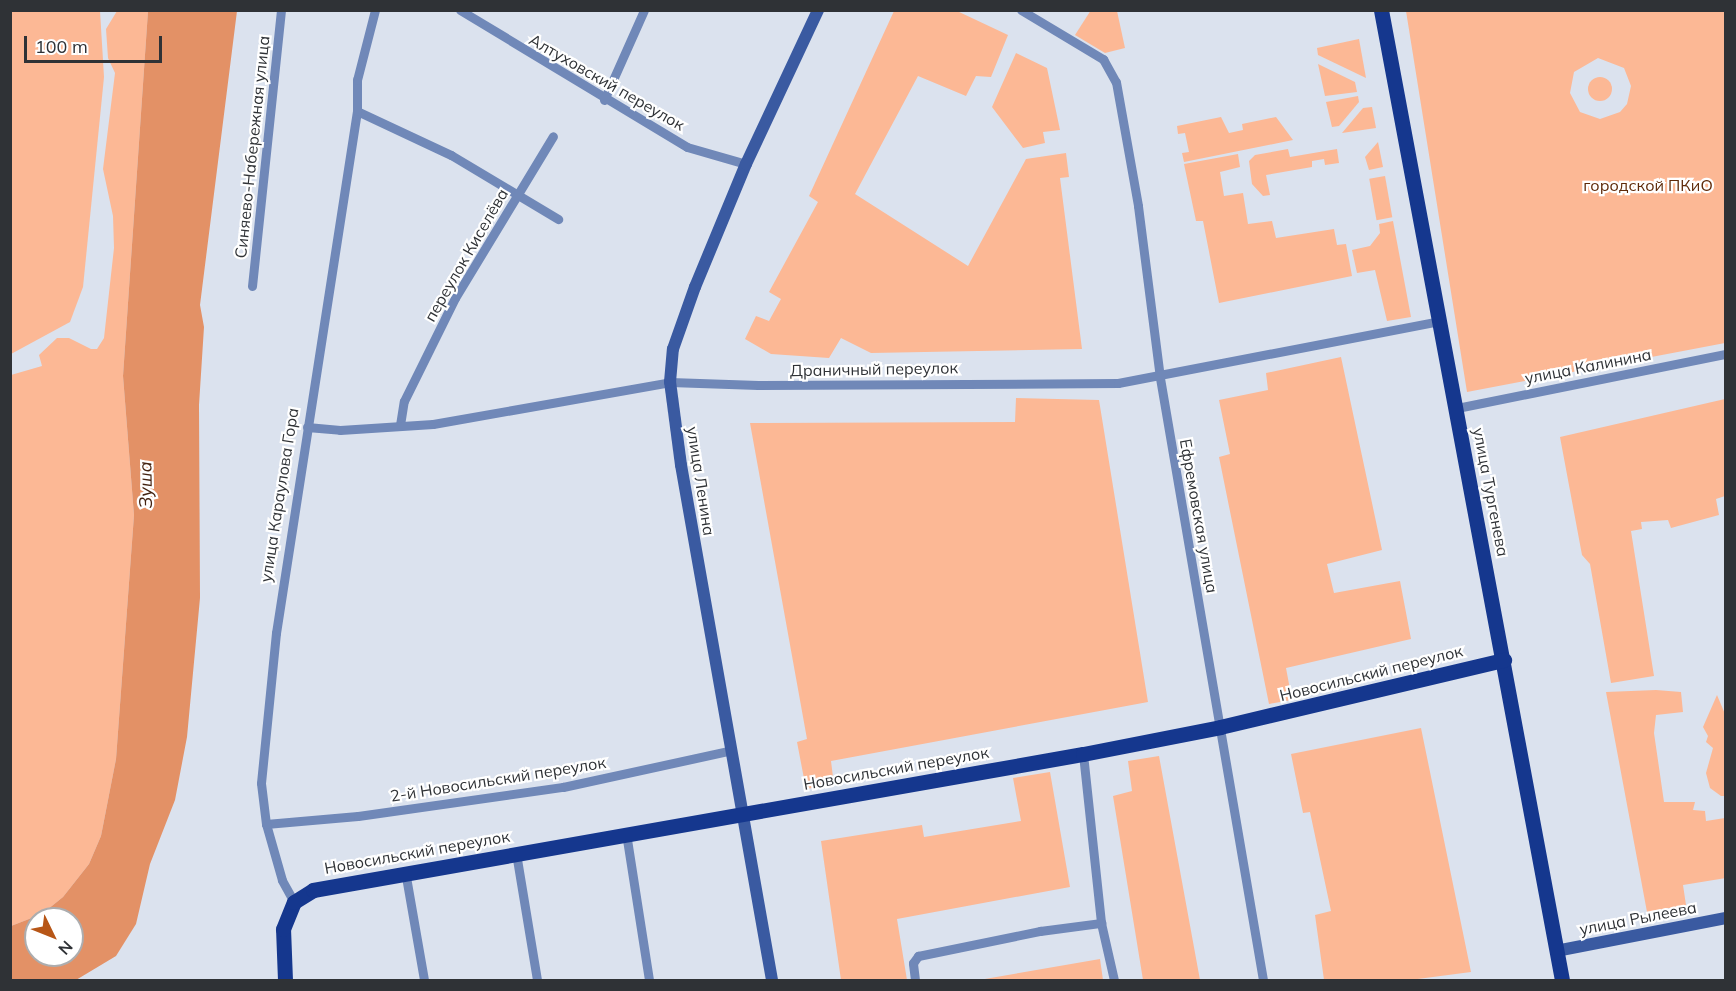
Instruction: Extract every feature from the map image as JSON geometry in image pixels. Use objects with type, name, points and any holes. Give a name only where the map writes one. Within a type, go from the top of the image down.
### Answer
[{"type":"main road","name":"улица Ленина","points":[[772,981],[681,465],[670,382],[673,349],[682,321],[746,164],[818,10]]},
{"type":"main road","name":"улица Тургенева","points":[[1381,10],[1504,660],[1562,981]]},
{"type":"main road","name":"Новосильский переулок","points":[[294,903],[313,890],[405,871],[1083,754],[1220,727],[1504,660]]},
{"type":"main road","points":[[285,981],[281,944],[294,903]]},
{"type":"main road","name":"улица Рылеева","points":[[1556,951],[1725,918]]},
{"type":"street","name":"Синяево-Набережная улица","points":[[252,286],[281,10]]},
{"type":"street","name":"улица Караулова Гора","points":[[294,903],[282,880],[266,824],[261,783],[276,633],[357,111],[357,80],[375,10]]},
{"type":"street","name":"Алтуховский переулок","points":[[460,10],[604,100],[687,147],[746,164]]},
{"type":"street","points":[[604,100],[644,10]]},
{"type":"street","name":"Ефремовская улица","points":[[1021,10],[1103,58],[1111,68],[1118,91],[1138,206],[1160,378],[1263,981]]},
{"type":"street","points":[[357,111],[451,155],[558,219]]},
{"type":"street","name":"переулок Киселёва","points":[[400,425],[404,401],[455,298],[553,136]]},
{"type":"street","name":"Драничный переулок","points":[[307,427],[340,430],[488,415],[670,382],[758,385],[1017,382],[1076,385],[1160,378],[1439,321]]},
{"type":"street","name":"улица Калинина","points":[[1457,408],[1725,354]]},
{"type":"street","name":"2-й Новосильский переулок","points":[[266,824],[358,816],[563,787],[732,750]]},
{"type":"street","points":[[1083,754],[1101,923],[1114,981]]},
{"type":"street","points":[[626,833],[649,981]]},
{"type":"street","points":[[516,853],[537,981]]},
{"type":"street","points":[[405,871],[424,981]]},
{"type":"street","points":[[915,981],[913,963],[918,956],[1050,929],[1101,923]]},
{"type":"green space","points":[[11,10],[100,11],[104,77],[83,287],[70,322],[11,354]]},
{"type":"green space","points":[[1091,10],[1117,11],[1125,48],[1105,53],[1075,35]]},
{"type":"green space","points":[[117,11],[148,11],[123,376],[134,515],[116,759],[101,836],[89,864],[63,897],[51,907],[24,907],[24,921],[11,926],[11,375],[42,366],[39,355],[57,338],[69,338],[91,349],[97,349],[104,338],[114,248],[113,216],[103,169],[115,73],[108,58],[106,29]]},
{"type":"green space","points":[[894,11],[957,11],[1008,35],[991,77],[976,76],[966,96],[918,76],[855,194],[968,266],[1026,159],[1066,153],[1069,177],[1060,178],[1082,349],[871,353],[841,338],[829,358],[771,354],[745,339],[756,316],[769,321],[781,299],[769,292],[818,202],[809,196]]},
{"type":"green space","name":"городской ПКиО","points":[[1406,11],[1725,11],[1725,343],[1467,392]],"holes":[[[1598,58],[1624,68],[1631,86],[1627,104],[1620,112],[1600,119],[1580,112],[1570,93],[1574,72]]]},
{"type":"green space","points":[[1359,39],[1366,78],[1318,55],[1317,48]]},
{"type":"green space","points":[[1016,53],[1047,68],[1060,130],[1043,132],[1045,143],[1023,148],[992,107]]},
{"type":"green space","points":[[1318,64],[1355,82],[1357,92],[1325,96]]},
{"type":"green space","points":[[1600,77],[1608,81],[1612,89],[1608,97],[1600,101],[1592,97],[1588,89],[1592,81]]},
{"type":"green space","points":[[1358,96],[1359,102],[1339,126],[1332,127],[1326,102]]},
{"type":"green space","points":[[1372,107],[1376,128],[1342,133],[1363,108]]},
{"type":"green space","points":[[1221,117],[1229,133],[1243,130],[1242,124],[1276,117],[1293,140],[1184,162],[1182,153],[1189,152],[1185,133],[1178,134],[1177,126]]},
{"type":"green space","points":[[1378,142],[1383,167],[1369,170],[1365,157]]},
{"type":"green space","points":[[1288,149],[1290,157],[1337,149],[1339,163],[1325,165],[1324,159],[1312,161],[1312,167],[1266,175],[1270,195],[1263,196],[1252,184],[1249,161],[1255,155]]},
{"type":"green space","points":[[1238,154],[1240,167],[1220,172],[1224,196],[1243,193],[1248,224],[1272,221],[1276,238],[1334,229],[1337,245],[1346,244],[1352,276],[1219,303],[1203,221],[1196,221],[1184,164]]},
{"type":"green space","points":[[1385,176],[1392,217],[1377,220],[1369,179]]},
{"type":"green space","points":[[1393,221],[1411,317],[1387,321],[1375,270],[1357,273],[1352,250],[1370,246],[1380,233],[1379,224]]},
{"type":"green space","points":[[1341,357],[1382,550],[1327,564],[1334,593],[1400,581],[1411,639],[1286,668],[1292,700],[1269,704],[1219,457],[1230,454],[1219,400],[1268,390],[1266,373]]},
{"type":"green space","points":[[1016,398],[1099,400],[1148,702],[831,761],[834,785],[806,789],[797,742],[807,739],[750,423],[1015,422]]},
{"type":"green space","points":[[1725,399],[1725,496],[1716,499],[1719,515],[1671,528],[1668,520],[1641,522],[1642,529],[1631,531],[1654,676],[1611,683],[1590,564],[1582,555],[1560,437]]},
{"type":"green space","points":[[1656,690],[1681,692],[1683,712],[1656,715],[1654,733],[1664,802],[1695,802],[1693,810],[1705,811],[1706,821],[1725,818],[1726,878],[1683,885],[1686,905],[1647,912],[1606,692]]},
{"type":"green space","points":[[1717,695],[1725,714],[1725,796],[1721,796],[1710,788],[1706,773],[1713,748],[1706,742],[1708,736],[1703,727]]},
{"type":"green space","points":[[1421,728],[1471,972],[1410,980],[1324,980],[1315,915],[1331,911],[1310,812],[1303,813],[1291,754]]},
{"type":"green space","points":[[1159,756],[1200,980],[1143,980],[1113,796],[1132,791],[1128,761]]},
{"type":"green space","points":[[1050,772],[1070,887],[897,919],[907,980],[841,980],[821,841],[922,825],[924,837],[1021,821],[1013,778]]},
{"type":"green space","points":[[1100,959],[1103,980],[979,980]]},
{"type":"water","name":"Зуша","points":[[148,11],[237,11],[200,305],[204,327],[199,405],[200,598],[187,737],[175,800],[150,864],[136,924],[116,956],[76,980],[11,980],[11,926],[24,921],[24,967],[84,967],[84,907],[51,907],[63,897],[89,864],[101,836],[116,759],[134,515],[123,376]]}]
